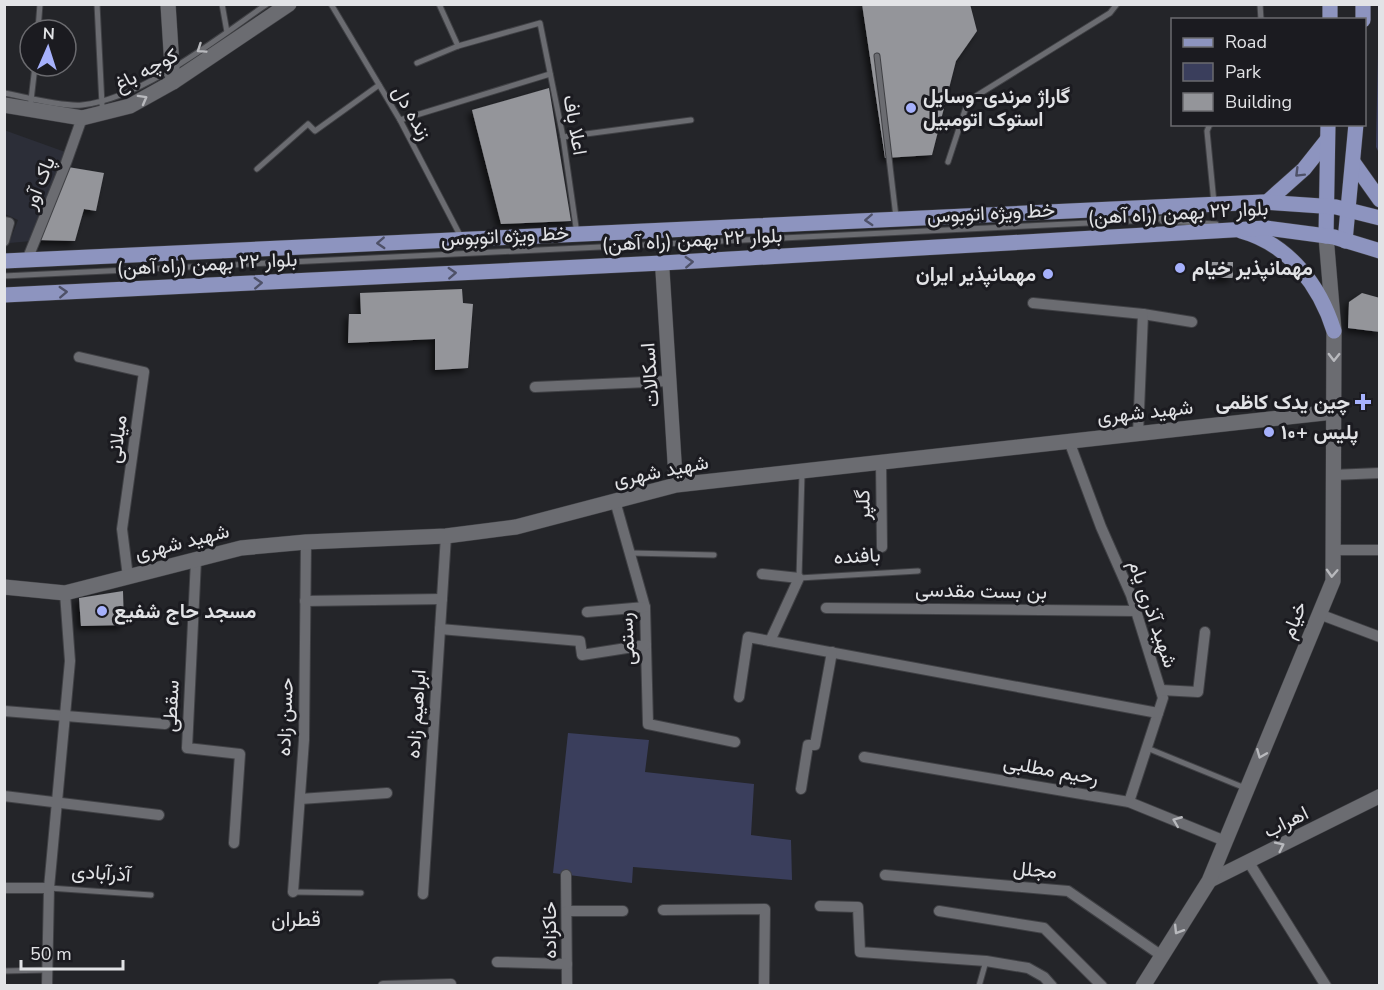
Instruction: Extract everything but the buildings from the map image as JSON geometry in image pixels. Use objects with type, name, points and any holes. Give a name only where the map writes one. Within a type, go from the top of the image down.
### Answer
[{"type":"main road","points":[[168,4],[173,75]]},
{"type":"main road","name":"کوچه باغ","points":[[4,105],[31,104],[82,118],[103,106],[130,106],[228,38],[289,4]]},
{"type":"main road","points":[[1345,240],[1356,126]]},
{"type":"main road","points":[[1265,202],[1304,169],[1327,132]]},
{"type":"main road","points":[[1326,236],[1327,132]]},
{"type":"main road","points":[[1353,162],[1380,200]]},
{"type":"main road","name":"بلوار ۲۲ بهمن (راه آهن)","points":[[4,261],[1265,202],[1349,209]]},
{"type":"main road","points":[[1349,209],[1380,218]]},
{"type":"main road","name":"بلوار ۲۲ بهمن (راه آهن)","points":[[4,295],[662,263],[1266,228],[1326,236],[1380,251]]},
{"type":"main road","points":[[1235,230],[1264,241],[1296,263],[1306,273],[1327,308],[1334,331]]},
{"type":"main road","name":"خیام","points":[[1146,984],[1209,880],[1333,580],[1334,331],[1326,236]]},
{"type":"main road","name":"شهید شهری","points":[[4,587],[65,593],[241,548],[306,542],[446,537],[516,527],[676,485],[1333,412]]},
{"type":"street","name":"پاک آور","points":[[27,260],[82,118]]},
{"type":"street","points":[[4,222],[9,223],[4,241]]},
{"type":"street","name":"اسکالات","points":[[662,263],[676,485]]},
{"type":"street","points":[[1033,303],[1143,314],[1192,322]]},
{"type":"street","points":[[1138,434],[1143,314]]},
{"type":"street","name":"میلانی","points":[[79,357],[144,372],[122,529],[128,577]]},
{"type":"street","points":[[535,387],[670,381]]},
{"type":"street","name":"شهید آذری یام","points":[[1069,441],[1136,610],[1163,698],[1130,802]]},
{"type":"street","name":"گلپر","points":[[881,462],[882,547]]},
{"type":"street","points":[[1332,475],[1380,473]]},
{"type":"street","name":"رستمی","points":[[615,501],[645,607],[648,724],[735,742]]},
{"type":"street","name":"ابراهیم زاده","points":[[423,894],[446,537]]},
{"type":"street","name":"حسن زاده","points":[[293,892],[304,740],[306,542]]},
{"type":"street","points":[[1333,550],[1380,550]]},
{"type":"street","name":"سقطی","points":[[196,560],[187,748],[240,754],[234,843]]},
{"type":"street","name":"بافنده","points":[[762,574],[799,578]]},
{"type":"street","points":[[770,641],[799,578]]},
{"type":"street","points":[[47,986],[49,888],[70,661],[65,593]]},
{"type":"street","points":[[305,601],[442,599]]},
{"type":"street","points":[[587,612],[645,607]]},
{"type":"street","name":"بن بست مقدسی","points":[[826,608],[1136,610]]},
{"type":"street","points":[[1319,614],[1380,638]]},
{"type":"street","points":[[440,629],[580,641],[582,655],[646,645]]},
{"type":"street","points":[[1161,690],[1198,692],[1205,632]]},
{"type":"street","points":[[739,698],[748,637],[1158,713]]},
{"type":"street","points":[[801,789],[807,745],[815,745],[832,652]]},
{"type":"street","points":[[4,711],[165,724]]},
{"type":"street","name":"رحیم مطلبی","points":[[864,757],[1130,802],[1225,841]]},
{"type":"street","points":[[300,799],[387,793]]},
{"type":"street","points":[[4,796],[159,815]]},
{"type":"street","name":"اهراب","points":[[1209,880],[1380,796]]},
{"type":"street","points":[[1248,861],[1326,986]]},
{"type":"street","name":"خاکزاده","points":[[566,875],[567,986]]},
{"type":"street","name":"مجلل","points":[[885,875],[1068,891],[1162,956]]},
{"type":"street","points":[[4,888],[49,888]]},
{"type":"street","points":[[820,906],[858,907],[860,952],[986,961],[1028,968],[1044,977],[1052,986]]},
{"type":"street","points":[[663,910],[765,909],[764,986]]},
{"type":"street","points":[[567,911],[623,911]]},
{"type":"street","points":[[939,911],[1044,928],[1102,986]]},
{"type":"street","points":[[497,962],[567,964]]},
{"type":"street","points":[[383,986],[451,984]]},
{"type":"lane","points":[[4,93],[31,104],[103,106],[97,4]]},
{"type":"lane","points":[[222,4],[228,38]]},
{"type":"lane","points":[[228,38],[267,4]]},
{"type":"lane","name":"زنده دل","points":[[332,4],[400,120],[463,239]]},
{"type":"lane","points":[[417,63],[458,46],[439,4]]},
{"type":"lane","points":[[948,162],[968,101],[1110,13],[1117,4]]},
{"type":"lane","name":"اعلا باف","points":[[458,46],[540,23],[563,138],[577,234]]},
{"type":"lane","points":[[877,56],[897,219]]},
{"type":"lane","points":[[400,120],[550,74]]},
{"type":"lane","points":[[31,104],[34,78]]},
{"type":"lane","points":[[257,169],[308,124],[315,131],[379,85]]},
{"type":"lane","points":[[563,138],[691,120]]},
{"type":"lane","points":[[1209,126],[1207,131],[1215,204]]},
{"type":"lane","points":[[1151,220],[1265,202]]},
{"type":"lane","points":[[1151,220],[1266,228]]},
{"type":"lane","name":"خط ویژه اتوبوس","points":[[4,276],[1151,220]]},
{"type":"lane","points":[[799,578],[802,471]]},
{"type":"lane","points":[[629,553],[714,555]]},
{"type":"lane","name":"بافنده","points":[[799,578],[918,571]]},
{"type":"lane","points":[[1147,748],[1247,789]]},
{"type":"lane","name":"آذرآبادی","points":[[49,888],[150,895]]},
{"type":"lane","points":[[293,892],[361,893]]},
{"type":"lane","points":[[980,986],[986,961]]},
{"type":"lane","points":[[4,971],[46,970]]},
{"type":"shaded area","points":[[4,130],[68,153],[32,241],[9,243],[18,220],[5,214]]},
{"type":"green space","points":[[1380,5],[1379,153],[1376,147]]},
{"type":"green space","points":[[568,733],[649,740],[645,772],[754,784],[751,835],[791,840],[792,880],[633,867],[632,883],[553,873]]},
{"type":"place","name":"گاراژ مرندی-وسایل استوک اتومبیل","points":[[911,108]]},
{"type":"place","name":"مهمانپذیر خیام","points":[[1180,268]]},
{"type":"place","name":"مهمانپذیر ایران","points":[[1048,274]]},
{"type":"place","name":"چین یدک کاظمی","points":[[1363,402]]},
{"type":"place","name":"پلیس +۱۰","points":[[1269,432]]},
{"type":"place","name":"مسجد حاج شفیع","points":[[102,611]]},
{"type":"district","name":"قطران","points":[[296,919]]}]
